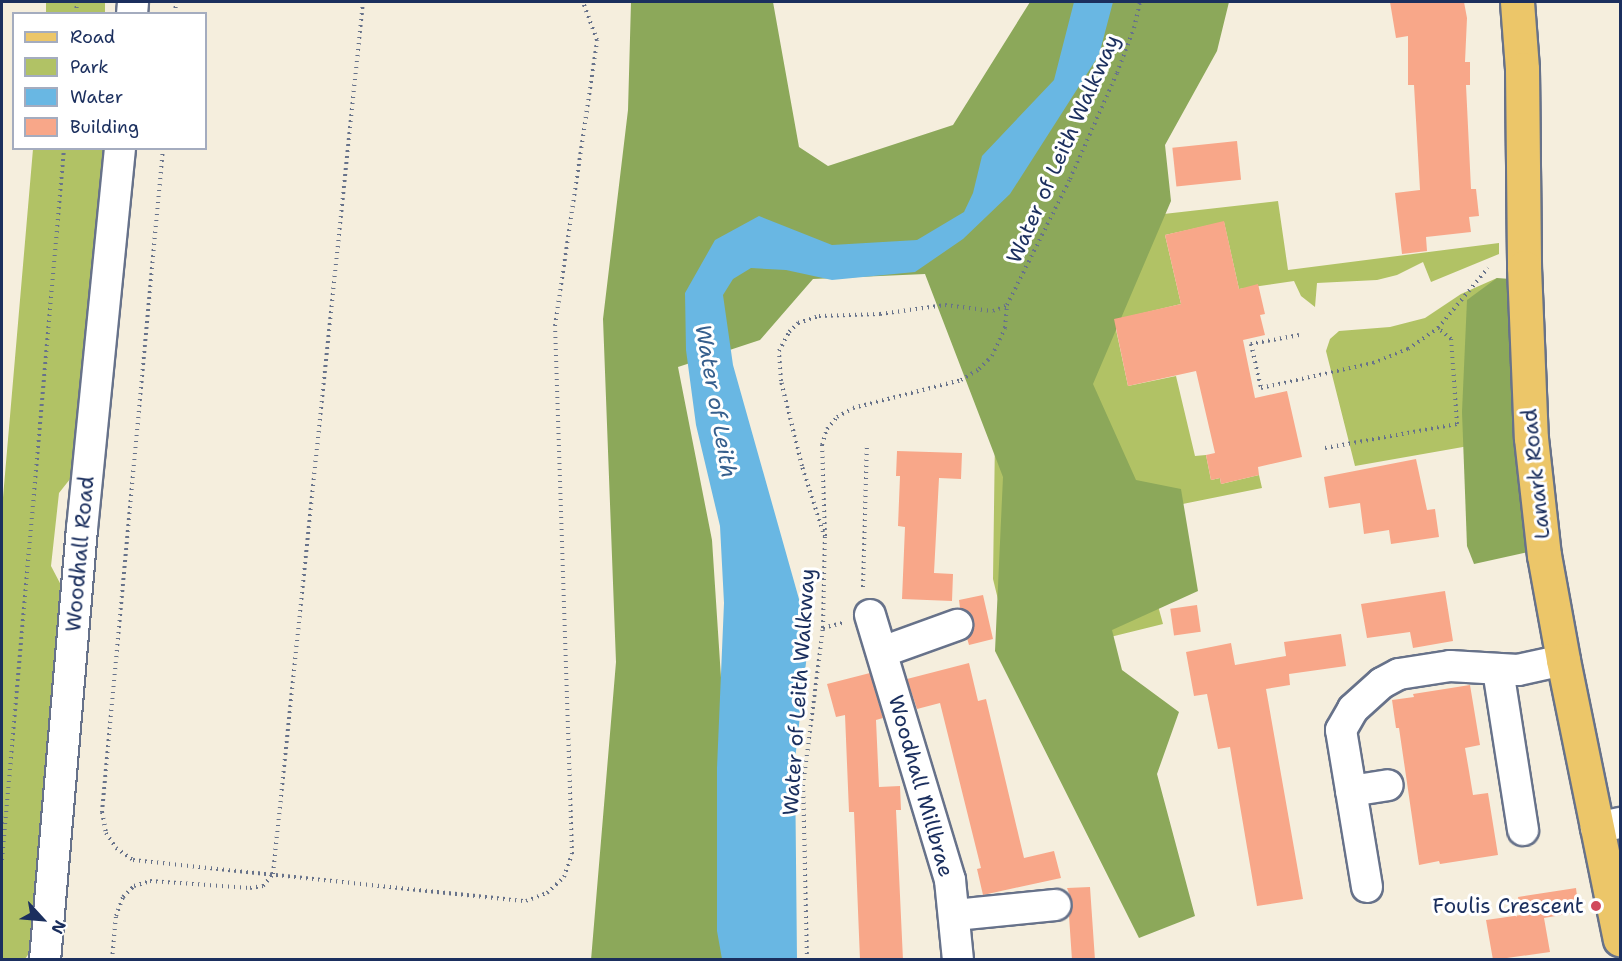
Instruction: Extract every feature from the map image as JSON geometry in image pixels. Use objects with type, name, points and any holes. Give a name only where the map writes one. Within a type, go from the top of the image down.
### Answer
[{"type":"main road","name":"Lanark Road","points":[[1517,2],[1522,69],[1524,267],[1531,438],[1545,555],[1563,660],[1608,825],[1620,939]]},
{"type":"street","name":"Woodhall Road","points":[[45,960],[82,529],[120,150]]},
{"type":"street","name":"Woodhall Millbrae","points":[[870,615],[950,880],[958,960]]},
{"type":"street","points":[[882,652],[957,625]]},
{"type":"street","points":[[1367,887],[1341,730],[1353,709],[1382,683],[1399,674],[1450,666],[1518,670],[1563,660]]},
{"type":"street","points":[[1498,670],[1523,830]]},
{"type":"street","points":[[1351,791],[1388,785]]},
{"type":"street","points":[[955,915],[1056,905]]},
{"type":"path","points":[[112,960],[116,916],[123,897],[134,886],[150,881],[250,888],[263,886],[273,874],[363,2]]},
{"type":"path","points":[[163,150],[102,812],[106,833],[116,848],[133,860],[526,901],[547,893],[564,877],[572,854],[555,326],[597,40],[583,2]]},
{"type":"path","name":"Water of Leith Walkway","points":[[807,960],[803,786],[823,628],[825,536],[822,445],[827,429],[837,417],[853,408],[961,380],[979,369],[992,356],[1005,328],[1007,305],[1070,179],[1117,73],[1134,28],[1140,2]]},
{"type":"path","points":[[2,860],[64,150]]},
{"type":"path","points":[[1299,335],[1251,344],[1261,387],[1373,363],[1408,349],[1438,328],[1470,293],[1488,268]]},
{"type":"path","name":"Water of Leith Walkway","points":[[825,536],[802,466],[781,381],[779,351],[789,332],[798,322],[819,316],[880,314],[945,306],[993,311],[1007,305]]},
{"type":"path","points":[[1325,448],[1457,424],[1451,339],[1438,328]]},
{"type":"path","points":[[867,447],[862,582],[870,615]]},
{"type":"green space","points":[[46,2],[105,2],[105,12],[46,12]]},
{"type":"green space","points":[[631,2],[773,2],[799,147],[828,166],[953,125],[1030,2],[1229,2],[1217,51],[1165,145],[1171,201],[1093,384],[1136,480],[1181,489],[1198,591],[1112,630],[1122,670],[1179,712],[1157,774],[1195,916],[1139,938],[995,651],[1003,477],[925,274],[813,279],[760,340],[678,367],[712,540],[731,831],[748,959],[591,960],[616,662],[603,319],[628,110]]},
{"type":"green space","points":[[33,150],[103,150],[74,474],[59,493],[51,566],[62,587],[35,945],[25,959],[2,959],[2,509]]},
{"type":"green space","points":[[1278,201],[1288,270],[1499,243],[1499,254],[1431,282],[1423,262],[1397,275],[1377,280],[1317,283],[1315,307],[1301,296],[1294,281],[1239,289],[1224,222],[1165,235],[1181,304],[1114,320],[1128,386],[1176,376],[1195,456],[1206,455],[1211,480],[1220,478],[1221,484],[1259,475],[1262,488],[1133,514],[1163,624],[1013,661],[993,579],[995,437],[1146,216]]},
{"type":"green space","points":[[1497,278],[1497,441],[1355,466],[1326,351],[1330,339],[1339,331],[1390,327],[1425,318],[1461,294]]},
{"type":"green space","points":[[1497,278],[1524,280],[1533,551],[1474,564],[1467,546],[1462,412],[1467,300]]},
{"type":"water","name":"Water of Leith","points":[[1074,2],[1113,2],[1099,55],[1010,194],[963,239],[915,272],[832,280],[786,270],[751,268],[733,279],[723,295],[733,365],[799,599],[807,654],[795,760],[797,959],[722,959],[717,931],[717,768],[724,603],[720,526],[696,425],[686,350],[685,293],[715,240],[759,216],[832,245],[917,240],[964,212],[973,193],[982,156],[1054,80]]},
{"type":"building","points":[[1390,2],[1464,2],[1467,18],[1465,62],[1470,62],[1470,85],[1466,85],[1471,189],[1476,189],[1479,216],[1469,217],[1471,232],[1426,237],[1427,251],[1402,254],[1395,193],[1420,190],[1414,85],[1408,85],[1408,36],[1396,38]]},
{"type":"building","points":[[1237,141],[1241,180],[1176,187],[1172,148]]},
{"type":"building","points":[[1224,221],[1239,289],[1258,284],[1265,314],[1260,315],[1265,335],[1243,340],[1255,398],[1287,391],[1302,457],[1258,467],[1259,475],[1221,484],[1220,478],[1211,480],[1206,455],[1215,453],[1196,371],[1128,386],[1114,319],[1181,304],[1165,235]]},
{"type":"building","points":[[897,451],[962,453],[961,479],[939,478],[934,573],[953,574],[952,601],[902,599],[905,527],[898,526],[900,476],[896,476]]},
{"type":"building","points":[[1416,459],[1427,510],[1435,509],[1439,537],[1391,544],[1389,530],[1364,534],[1360,503],[1329,508],[1324,477]]},
{"type":"building","points":[[1445,591],[1453,641],[1413,648],[1410,632],[1367,638],[1361,604]]},
{"type":"building","points":[[983,595],[993,639],[969,645],[967,638],[974,629],[973,620],[969,612],[960,608],[959,600]]},
{"type":"building","points":[[1197,605],[1201,632],[1174,635],[1170,609]]},
{"type":"building","points":[[1341,634],[1346,666],[1289,674],[1290,685],[1266,689],[1303,899],[1257,906],[1230,747],[1218,749],[1207,694],[1194,696],[1186,652],[1231,643],[1235,665],[1286,656],[1284,642]]},
{"type":"building","points":[[969,663],[978,701],[986,699],[1024,858],[1054,851],[1061,878],[983,895],[977,869],[981,868],[940,703],[917,709],[907,679]]},
{"type":"building","points":[[870,673],[883,718],[876,720],[879,787],[900,786],[901,810],[896,810],[903,960],[860,960],[854,812],[849,812],[845,715],[836,717],[827,684]]},
{"type":"building","points":[[1470,685],[1480,745],[1465,748],[1473,795],[1488,793],[1498,855],[1419,865],[1399,728],[1396,728],[1392,700],[1414,697],[1413,694]]},
{"type":"building","points":[[1090,887],[1095,960],[1072,960],[1069,916],[1073,904],[1067,888]]},
{"type":"building","points":[[1576,888],[1579,912],[1544,918],[1550,952],[1493,960],[1486,920],[1521,915],[1518,897]]},
{"type":"place","name":"Foulis Crescent","points":[[1596,906]]}]
